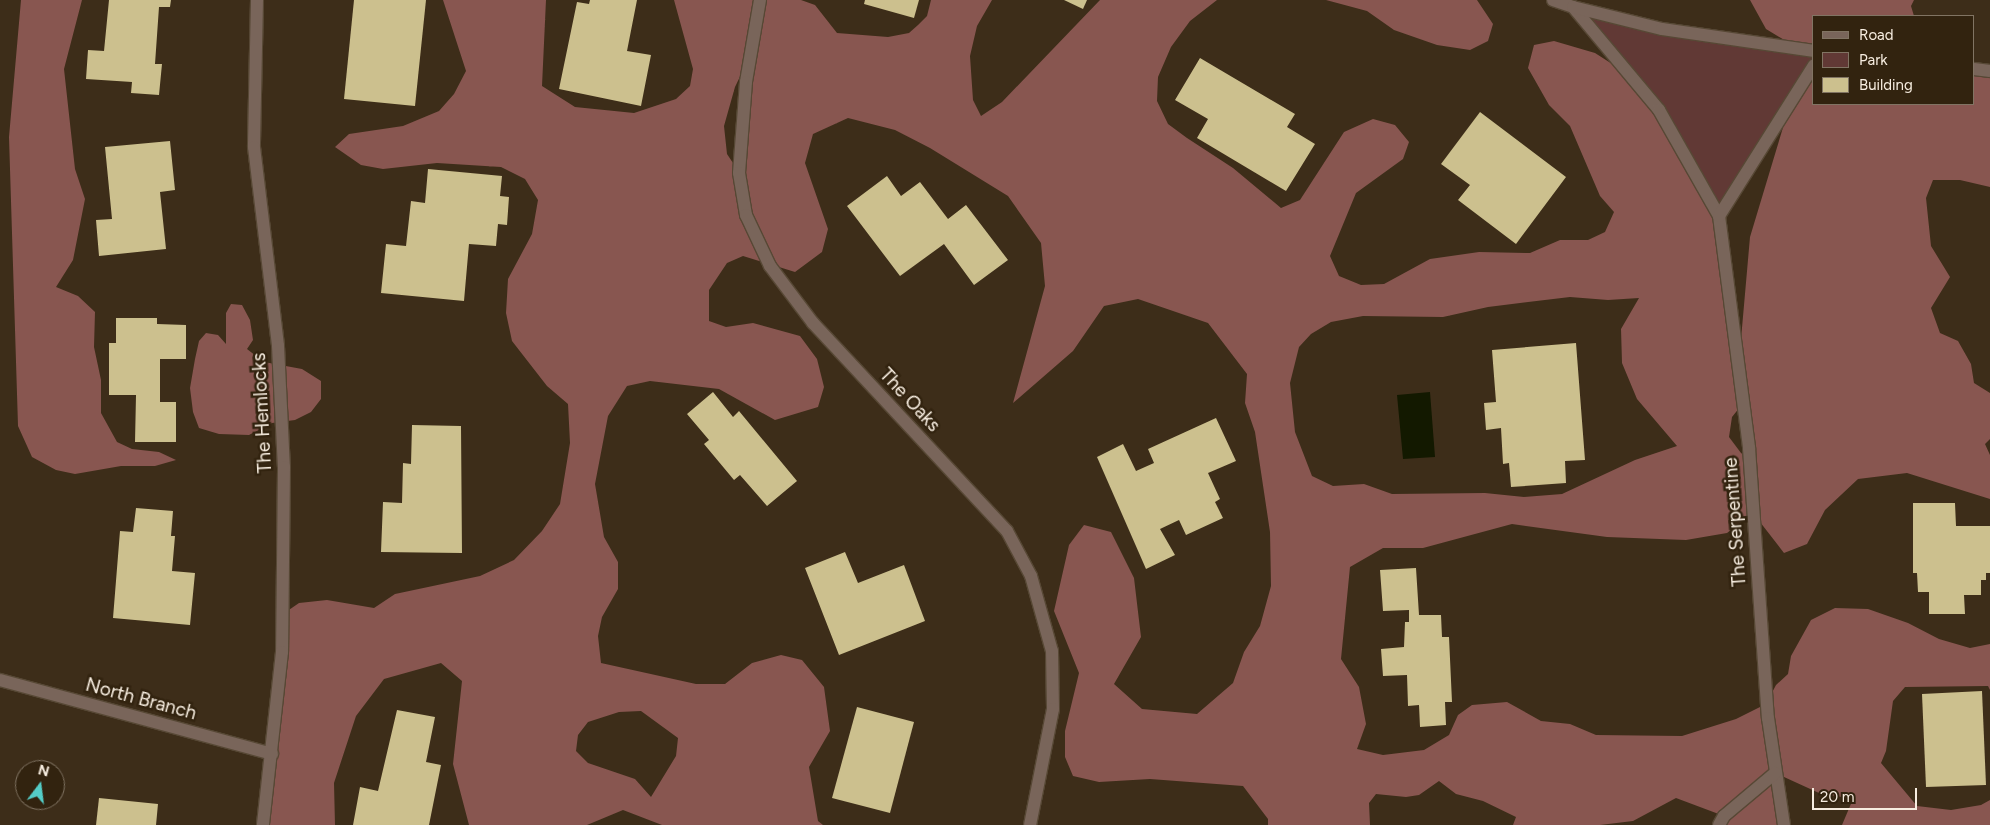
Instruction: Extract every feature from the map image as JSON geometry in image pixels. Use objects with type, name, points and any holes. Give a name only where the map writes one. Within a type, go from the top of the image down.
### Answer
[{"type":"street","name":"The Hemlocks","points":[[257,0],[254,147],[278,346],[284,467],[282,652],[263,825]]},
{"type":"street","name":"The Oaks","points":[[760,0],[746,82],[739,173],[746,215],[770,266],[813,323],[1007,531],[1031,576],[1052,651],[1053,709],[1030,825]]},
{"type":"street","points":[[1553,0],[1573,7],[1662,29],[1812,52]]},
{"type":"street","name":"The Serpentine","points":[[1573,7],[1659,110],[1719,216],[1749,448],[1768,718],[1784,825]]},
{"type":"street","points":[[1719,216],[1812,68]]},
{"type":"street","points":[[1975,69],[1990,71]]},
{"type":"street","name":"North Branch","points":[[0,680],[272,754]]},
{"type":"street","points":[[1719,825],[1724,816],[1775,773]]},
{"type":"green space","points":[[1573,7],[1812,51],[1812,68],[1719,216]]},
{"type":"shaded area","points":[[21,0],[82,0],[64,69],[75,169],[85,199],[73,260],[56,287],[78,296],[95,312],[94,347],[101,380],[101,413],[117,442],[132,449],[159,452],[176,460],[155,466],[121,466],[75,474],[56,470],[32,457],[18,426],[9,137]]},
{"type":"shaded area","points":[[443,0],[546,0],[542,86],[575,107],[634,113],[676,99],[690,86],[693,69],[674,0],[801,0],[815,5],[837,33],[888,37],[909,33],[927,16],[931,0],[992,0],[977,26],[970,56],[973,100],[981,116],[1002,102],[1100,0],[1217,0],[1190,21],[1171,47],[1158,77],[1157,101],[1168,124],[1233,168],[1281,208],[1300,200],[1344,132],[1373,119],[1395,125],[1409,142],[1403,159],[1356,193],[1330,256],[1339,276],[1361,285],[1384,284],[1430,259],[1479,252],[1530,253],[1560,240],[1588,240],[1605,232],[1614,212],[1600,196],[1570,126],[1549,105],[1528,68],[1534,45],[1554,41],[1595,53],[1631,76],[1719,216],[1739,362],[1750,237],[1791,101],[1812,68],[1812,105],[1975,105],[1975,72],[1990,74],[1990,187],[1960,180],[1933,180],[1926,198],[1931,246],[1950,277],[1931,308],[1940,333],[1958,341],[1971,364],[1974,383],[1990,393],[1990,439],[1985,444],[1990,455],[1990,499],[1907,473],[1858,479],[1825,510],[1807,544],[1784,553],[1753,513],[1727,533],[1686,540],[1607,537],[1512,524],[1423,548],[1383,548],[1350,567],[1341,659],[1359,687],[1366,724],[1357,749],[1383,755],[1424,750],[1449,735],[1458,715],[1472,705],[1507,702],[1541,721],[1570,724],[1596,735],[1682,736],[1736,719],[1766,704],[1776,685],[1788,674],[1791,656],[1811,620],[1835,608],[1868,609],[1908,623],[1939,639],[1970,648],[1990,644],[1990,690],[1988,686],[1905,687],[1893,701],[1886,751],[1881,763],[1917,806],[1951,810],[1981,805],[1990,800],[1990,825],[1842,825],[1853,799],[1819,793],[1775,773],[1784,825],[1719,825],[1724,816],[1676,798],[1633,821],[1600,825],[1513,825],[1516,817],[1483,801],[1456,794],[1439,781],[1419,795],[1406,797],[1376,794],[1369,803],[1370,825],[1268,825],[1268,819],[1243,786],[1150,779],[1099,782],[1073,776],[1065,757],[1065,731],[1079,673],[1054,611],[1069,545],[1084,525],[1111,532],[1134,578],[1141,637],[1114,684],[1142,709],[1197,714],[1233,683],[1244,652],[1260,626],[1271,586],[1270,532],[1255,432],[1245,403],[1247,374],[1208,323],[1138,299],[1104,306],[1073,351],[1013,403],[1045,286],[1041,243],[1008,196],[930,148],[895,130],[848,118],[813,134],[805,163],[828,229],[822,252],[795,272],[743,256],[727,263],[709,290],[709,321],[726,327],[753,323],[800,336],[817,359],[824,387],[818,407],[775,420],[719,389],[650,381],[627,386],[608,416],[595,484],[604,537],[618,562],[618,589],[602,617],[598,636],[601,663],[696,684],[725,684],[752,663],[781,655],[802,660],[824,687],[830,731],[809,767],[818,821],[823,825],[662,825],[623,810],[587,825],[469,825],[453,764],[462,681],[441,663],[384,679],[356,716],[334,783],[335,825],[263,825],[283,614],[299,603],[327,600],[374,608],[395,594],[480,576],[514,560],[542,531],[560,504],[570,443],[568,404],[547,386],[512,341],[506,313],[508,279],[532,234],[538,200],[525,179],[501,167],[437,163],[383,169],[361,165],[335,147],[349,134],[403,126],[439,111],[454,94],[466,71]],"holes":[[[749,58],[739,172],[727,154],[724,126],[735,87]],[[1570,297],[1608,300],[1639,298],[1621,329],[1622,363],[1637,399],[1677,446],[1635,460],[1562,494],[1524,497],[1485,493],[1392,494],[1364,484],[1333,486],[1312,476],[1295,432],[1290,383],[1299,347],[1311,334],[1331,322],[1363,316],[1443,317],[1488,307]],[[1740,407],[1754,463],[1741,453],[1729,437],[1732,417]],[[641,711],[678,738],[676,756],[651,797],[635,779],[588,763],[576,751],[578,735],[588,722],[619,712]]]},
{"type":"shaded area","points":[[1326,0],[1477,0],[1493,24],[1488,41],[1470,50],[1437,45],[1394,30],[1367,11]]},
{"type":"shaded area","points":[[1750,0],[1914,0],[1911,6],[1914,15],[1812,15],[1812,48],[1786,41],[1766,29]]},
{"type":"shaded area","points":[[231,304],[242,305],[250,320],[253,340],[247,349],[264,362],[302,369],[321,381],[321,399],[311,412],[295,420],[272,423],[249,435],[219,434],[199,428],[193,412],[190,388],[199,341],[206,333],[218,335],[226,344],[226,313]]},
{"type":"shaded area","points":[[1430,392],[1435,457],[1403,459],[1397,395]]},
{"type":"building","points":[[109,0],[171,0],[170,7],[159,7],[155,64],[162,64],[159,95],[131,93],[132,82],[86,79],[88,50],[104,51]]},
{"type":"building","points":[[354,0],[426,0],[415,106],[344,99]]},
{"type":"building","points":[[590,0],[637,0],[627,51],[651,55],[641,106],[559,89],[577,2],[589,4]]},
{"type":"building","points":[[865,0],[919,0],[914,18],[864,4]]},
{"type":"building","points":[[1064,0],[1087,0],[1083,9]]},
{"type":"building","points":[[1200,58],[1295,114],[1287,127],[1315,144],[1286,191],[1197,138],[1208,119],[1175,100]]},
{"type":"building","points":[[1480,112],[1566,177],[1516,244],[1458,200],[1470,185],[1441,164]]},
{"type":"building","points":[[170,141],[175,190],[160,192],[166,249],[99,256],[96,220],[112,219],[105,147]]},
{"type":"building","points":[[428,169],[502,176],[500,196],[509,197],[507,225],[498,224],[496,246],[469,244],[464,301],[381,293],[386,244],[406,246],[411,201],[425,203]]},
{"type":"building","points":[[887,176],[901,196],[920,182],[948,219],[966,205],[1008,260],[974,285],[944,244],[900,276],[847,206]]},
{"type":"building","points":[[116,318],[157,318],[157,324],[186,325],[186,359],[160,359],[160,402],[176,402],[176,442],[135,442],[136,395],[109,395],[109,343],[116,343]]},
{"type":"building","points":[[1576,343],[1585,460],[1565,461],[1566,483],[1511,487],[1509,463],[1503,464],[1501,428],[1486,430],[1484,403],[1496,402],[1492,350]]},
{"type":"building","points":[[713,392],[733,417],[739,411],[797,481],[767,506],[740,475],[734,480],[704,444],[709,440],[687,414]]},
{"type":"building","points":[[1216,418],[1236,461],[1208,473],[1220,499],[1215,502],[1223,518],[1186,535],[1179,520],[1160,529],[1175,555],[1146,569],[1097,457],[1123,444],[1136,471],[1154,463],[1148,449]]},
{"type":"building","points":[[412,425],[461,426],[462,553],[381,552],[383,502],[402,503],[403,463],[411,464]]},
{"type":"building","points":[[1913,503],[1955,503],[1956,526],[1990,526],[1990,573],[1986,573],[1986,580],[1981,580],[1981,595],[1964,595],[1965,614],[1929,614],[1929,592],[1918,592],[1917,573],[1913,573]]},
{"type":"building","points":[[136,508],[173,511],[171,536],[175,536],[172,571],[195,573],[190,625],[113,618],[120,531],[133,532]]},
{"type":"building","points":[[845,552],[858,583],[904,565],[925,621],[839,655],[805,568]]},
{"type":"building","points":[[1416,568],[1419,615],[1441,615],[1442,637],[1449,637],[1452,702],[1445,702],[1446,725],[1420,727],[1419,705],[1408,706],[1407,675],[1383,676],[1381,649],[1404,647],[1405,622],[1409,622],[1409,610],[1383,611],[1380,570]]},
{"type":"building","points":[[1982,691],[1986,785],[1926,787],[1922,694]]},
{"type":"building","points":[[857,707],[914,722],[890,813],[832,798]]},
{"type":"building","points":[[397,710],[435,717],[426,762],[441,765],[429,825],[353,825],[360,787],[378,791]]},
{"type":"building","points":[[99,798],[158,804],[156,825],[96,825]]}]
